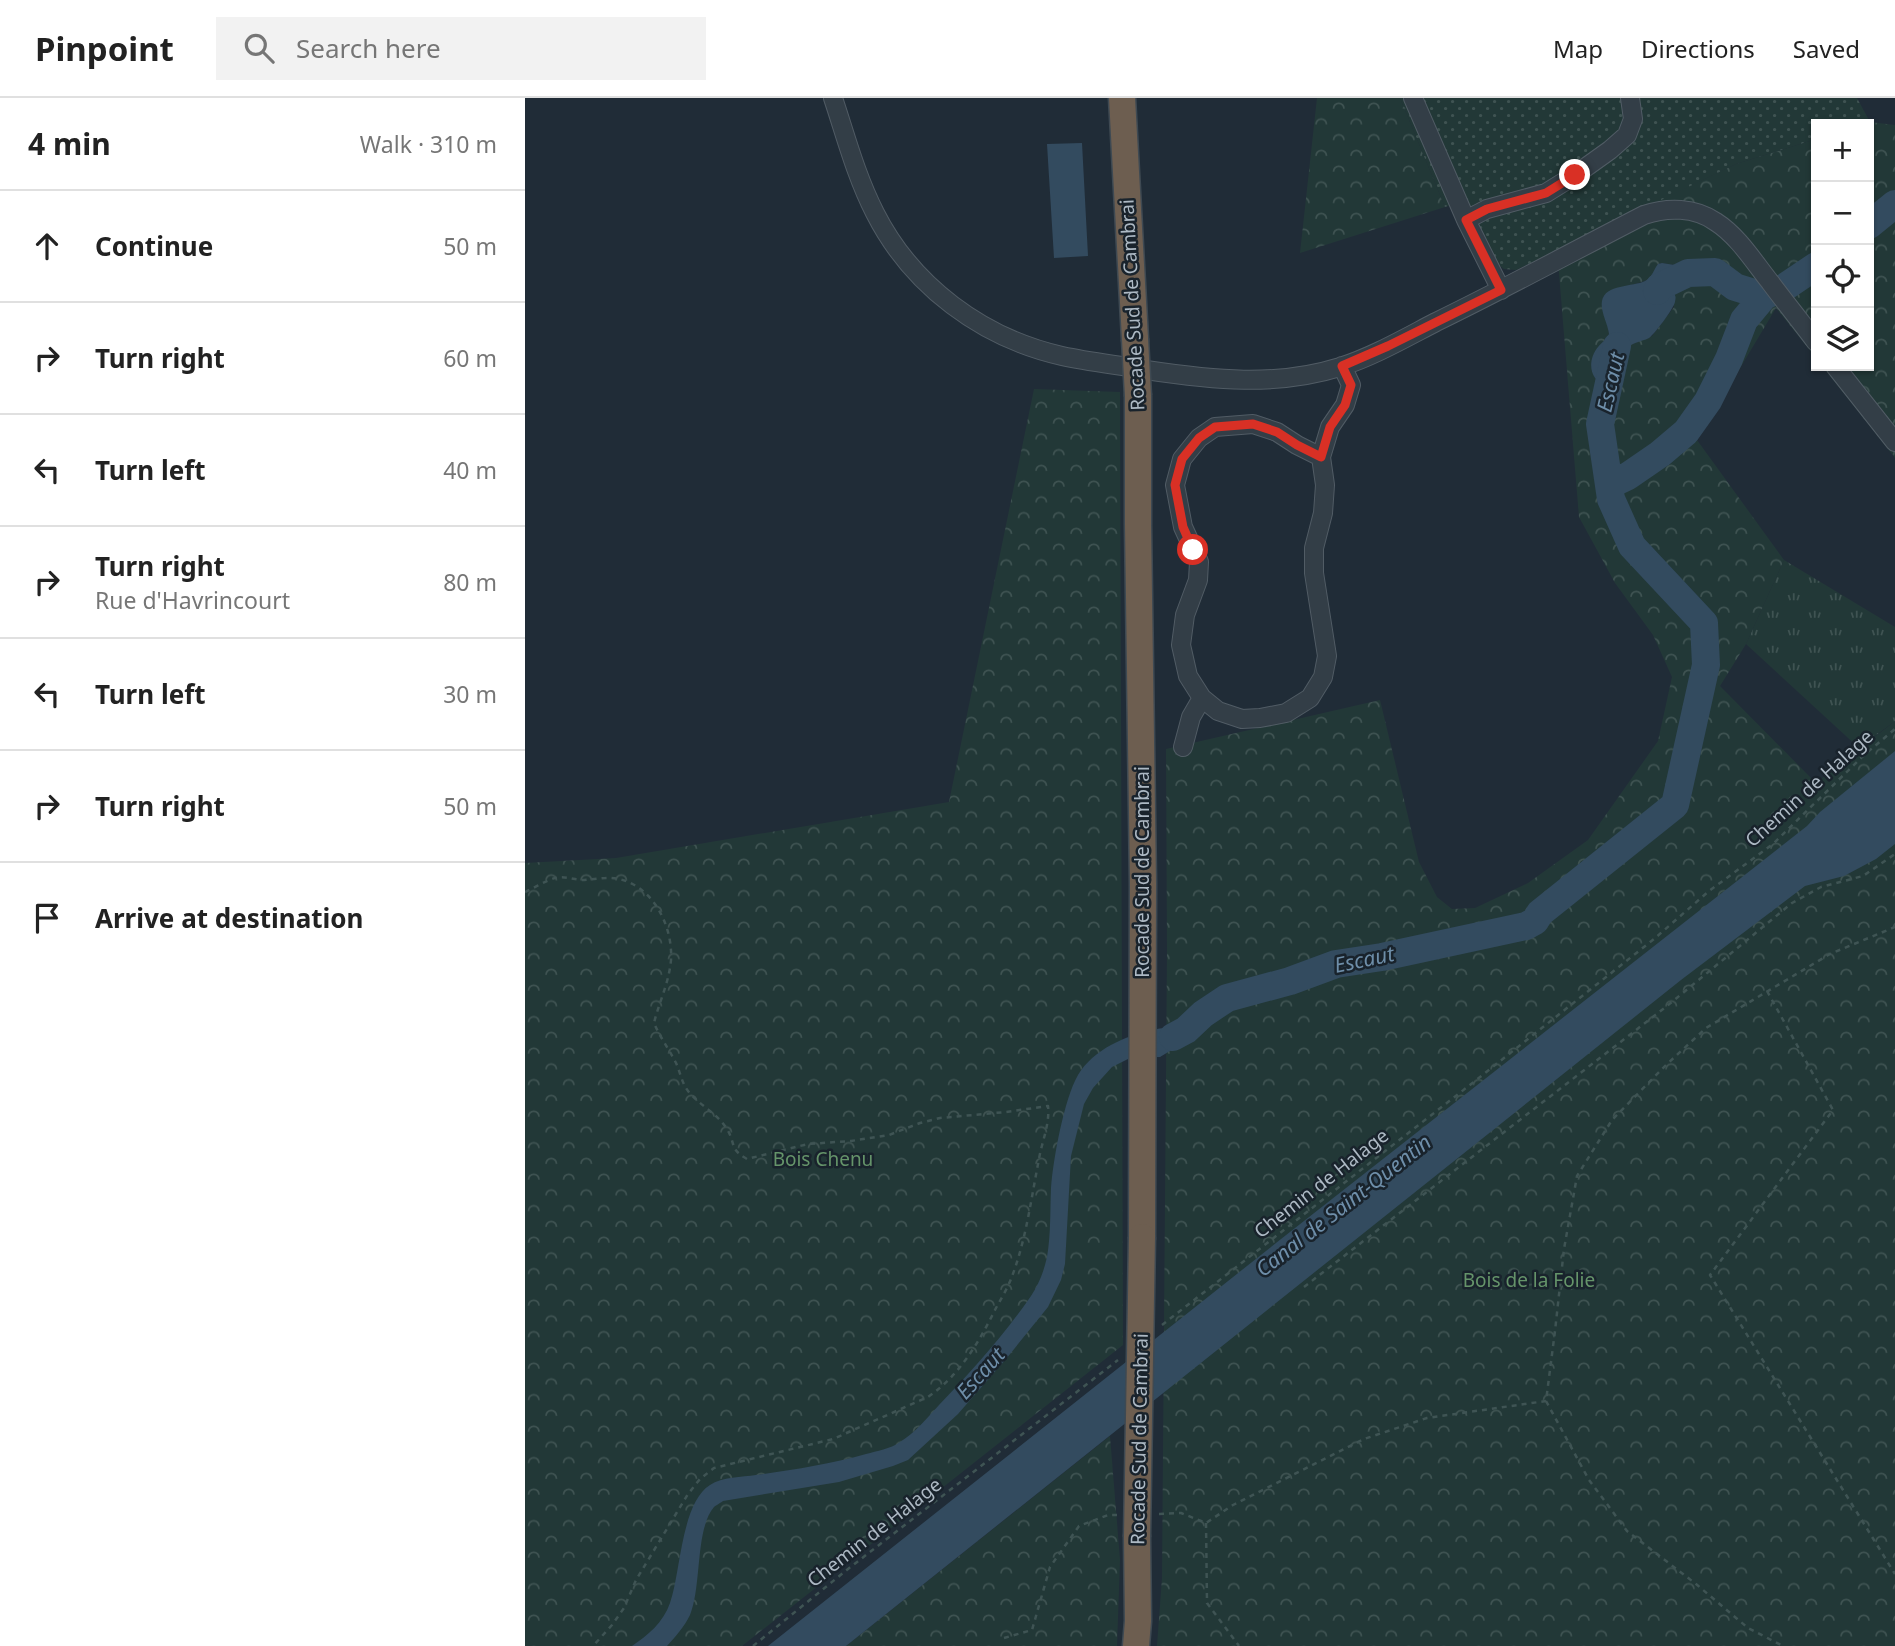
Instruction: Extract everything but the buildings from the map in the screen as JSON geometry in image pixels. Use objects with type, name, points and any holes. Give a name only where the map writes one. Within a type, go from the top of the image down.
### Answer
[{"type":"highway","name":"Rocade Sud de Cambrai","points":[[1122,98],[1138,396],[1143,884],[1136,1646]]},
{"type":"street","points":[[833,98],[862,184],[875,213],[891,240],[918,274],[942,297],[993,331],[1030,347],[1064,356],[1219,379],[1277,380],[1313,374],[1342,366],[1396,342],[1644,215],[1664,210],[1688,211],[1717,222],[1734,238],[1811,336]]},
{"type":"street","points":[[1413,98],[1466,220],[1501,290]]},
{"type":"street","points":[[1466,220],[1487,209],[1546,193],[1610,150],[1627,135],[1633,119],[1630,98]]},
{"type":"street","points":[[1321,457],[1277,432],[1253,424],[1215,427],[1199,438],[1182,459],[1175,485],[1183,527],[1199,562],[1198,580],[1185,615],[1181,645],[1188,676],[1202,698],[1218,711],[1242,719],[1286,713],[1310,698],[1323,677],[1327,656],[1314,573],[1314,548],[1323,513],[1325,485],[1321,457],[1330,427],[1345,405],[1351,385],[1342,366]]},
{"type":"street","points":[[1839,371],[1895,442]]},
{"type":"street","points":[[1183,747],[1191,717],[1202,698]]},
{"type":"path","name":"Chemin de Halage","points":[[1160,1326],[1475,1081],[1654,939],[1709,891],[1773,844],[1863,757],[1895,730]]},
{"type":"path","points":[[1304,1287],[1667,1006],[1792,903],[1821,887],[1863,876],[1895,854]]},
{"type":"path","points":[[525,892],[552,878],[620,879],[651,898],[661,915],[671,957],[666,987],[654,1023],[688,1091],[717,1117],[726,1129],[736,1153],[747,1159],[808,1144],[888,1135],[940,1118],[1048,1106],[1049,1116],[1021,1247],[1011,1280],[978,1344],[956,1371],[941,1388],[928,1397],[833,1438],[714,1468],[700,1479],[688,1494],[636,1580],[624,1608],[593,1646]]},
{"type":"path","points":[[1783,1646],[1748,1628],[1627,1531],[1589,1479],[1546,1401],[1564,1249],[1577,1176],[1612,1121],[1666,1065],[1706,1028],[1767,991],[1830,954],[1895,927]]},
{"type":"path","points":[[1767,991],[1833,1110],[1710,1275],[1895,1574]]},
{"type":"path","name":"Chemin de Halage","points":[[753,1646],[858,1561],[1121,1358]]},
{"type":"path","points":[[1206,1523],[1233,1505],[1364,1439],[1427,1418],[1546,1401]]},
{"type":"path","points":[[1157,1514],[1181,1513],[1206,1523]]},
{"type":"path","points":[[1005,1638],[1032,1630],[1050,1567],[1079,1526],[1108,1515],[1120,1515]]},
{"type":"path","points":[[1206,1523],[1207,1603],[1239,1646]]},
{"type":"green space","points":[[1317,98],[1400,98],[1445,207],[1300,253]]},
{"type":"green space","points":[[1400,98],[1857,98],[1868,119],[1811,119],[1811,141],[1736,164],[1516,270],[1504,269],[1493,261],[1462,202],[1445,207]]},
{"type":"green space","points":[[1874,122],[1895,125],[1895,458],[1826,371],[1874,371]]},
{"type":"green space","name":"Bois de la Folie","points":[[1811,141],[1811,352],[1776,308],[1697,440],[1784,560],[1746,644],[1720,686],[1816,783],[1895,721],[1895,1646],[1157,1646],[1162,1578],[1166,749],[1380,700],[1419,862],[1437,897],[1452,909],[1475,908],[1528,883],[1588,840],[1658,741],[1672,677],[1653,635],[1615,583],[1579,517],[1557,249],[1736,164]],"holes":[[[1662,263],[1681,266],[1685,285],[1672,292],[1674,307],[1652,336],[1630,345],[1623,352],[1619,368],[1593,355],[1609,334],[1603,297],[1610,291],[1645,281],[1652,276],[1658,264]]]},
{"type":"green space","name":"Bois Chenu","points":[[1034,389],[1120,392],[1123,1345],[742,1646],[525,1646],[525,863],[616,858],[949,802]]},
{"type":"green space","points":[[1784,560],[1895,627],[1895,721],[1859,748],[1746,644]]},
{"type":"green space","points":[[1110,1436],[1120,1560],[1117,1646],[846,1646]]},
{"type":"water","points":[[1082,143],[1088,256],[1054,258],[1047,144]]},
{"type":"water","points":[[1658,264],[1681,266],[1688,271],[1686,282],[1673,292],[1676,298],[1674,305],[1655,332],[1649,338],[1626,348],[1611,381],[1606,385],[1600,383],[1593,375],[1591,364],[1594,352],[1609,334],[1602,309],[1604,296],[1614,289],[1647,280]]},
{"type":"water","name":"Canal de Saint-Quentin","points":[[1895,751],[1895,844],[1876,859],[1844,876],[1805,886],[1681,980],[846,1646],[768,1646],[1807,826],[1820,812]]},
{"type":"water","points":[[1198,1005],[1210,1023],[1193,1037],[1160,1057],[1130,1058],[1112,1067],[1093,1088],[1084,1104],[1071,1156],[1065,1264],[1061,1280],[1048,1307],[958,1414],[908,1460],[893,1466],[839,1482],[723,1501],[715,1506],[704,1529],[694,1603],[688,1619],[667,1646],[632,1646],[654,1628],[667,1610],[674,1590],[687,1522],[700,1494],[710,1485],[726,1479],[825,1464],[892,1446],[916,1430],[999,1339],[1034,1291],[1043,1272],[1050,1231],[1051,1188],[1057,1146],[1068,1099],[1078,1075],[1093,1058],[1111,1045],[1142,1033],[1174,1026]]},
{"type":"waterway","name":"Escaut","points":[[1874,221],[1895,204]]},
{"type":"waterway","name":"Escaut","points":[[1657,291],[1659,287],[1688,273],[1715,272],[1735,287],[1764,296],[1785,287],[1811,269]]},
{"type":"waterway","points":[[1609,485],[1628,476],[1660,454],[1686,432],[1708,401],[1729,359],[1744,320],[1764,296]]},
{"type":"waterway","name":"Escaut","points":[[1173,1037],[1227,998],[1290,981],[1336,964],[1382,957],[1526,926],[1675,805],[1706,665],[1704,623],[1632,546],[1611,499],[1600,424],[1617,346]]},
{"type":"route","points":[[1193,550],[1183,527],[1175,485],[1182,459],[1199,438],[1215,427],[1253,424],[1277,432],[1321,457],[1333,419],[1345,405],[1351,385],[1342,366],[1501,290],[1466,220],[1487,209],[1546,193],[1575,175]]}]
